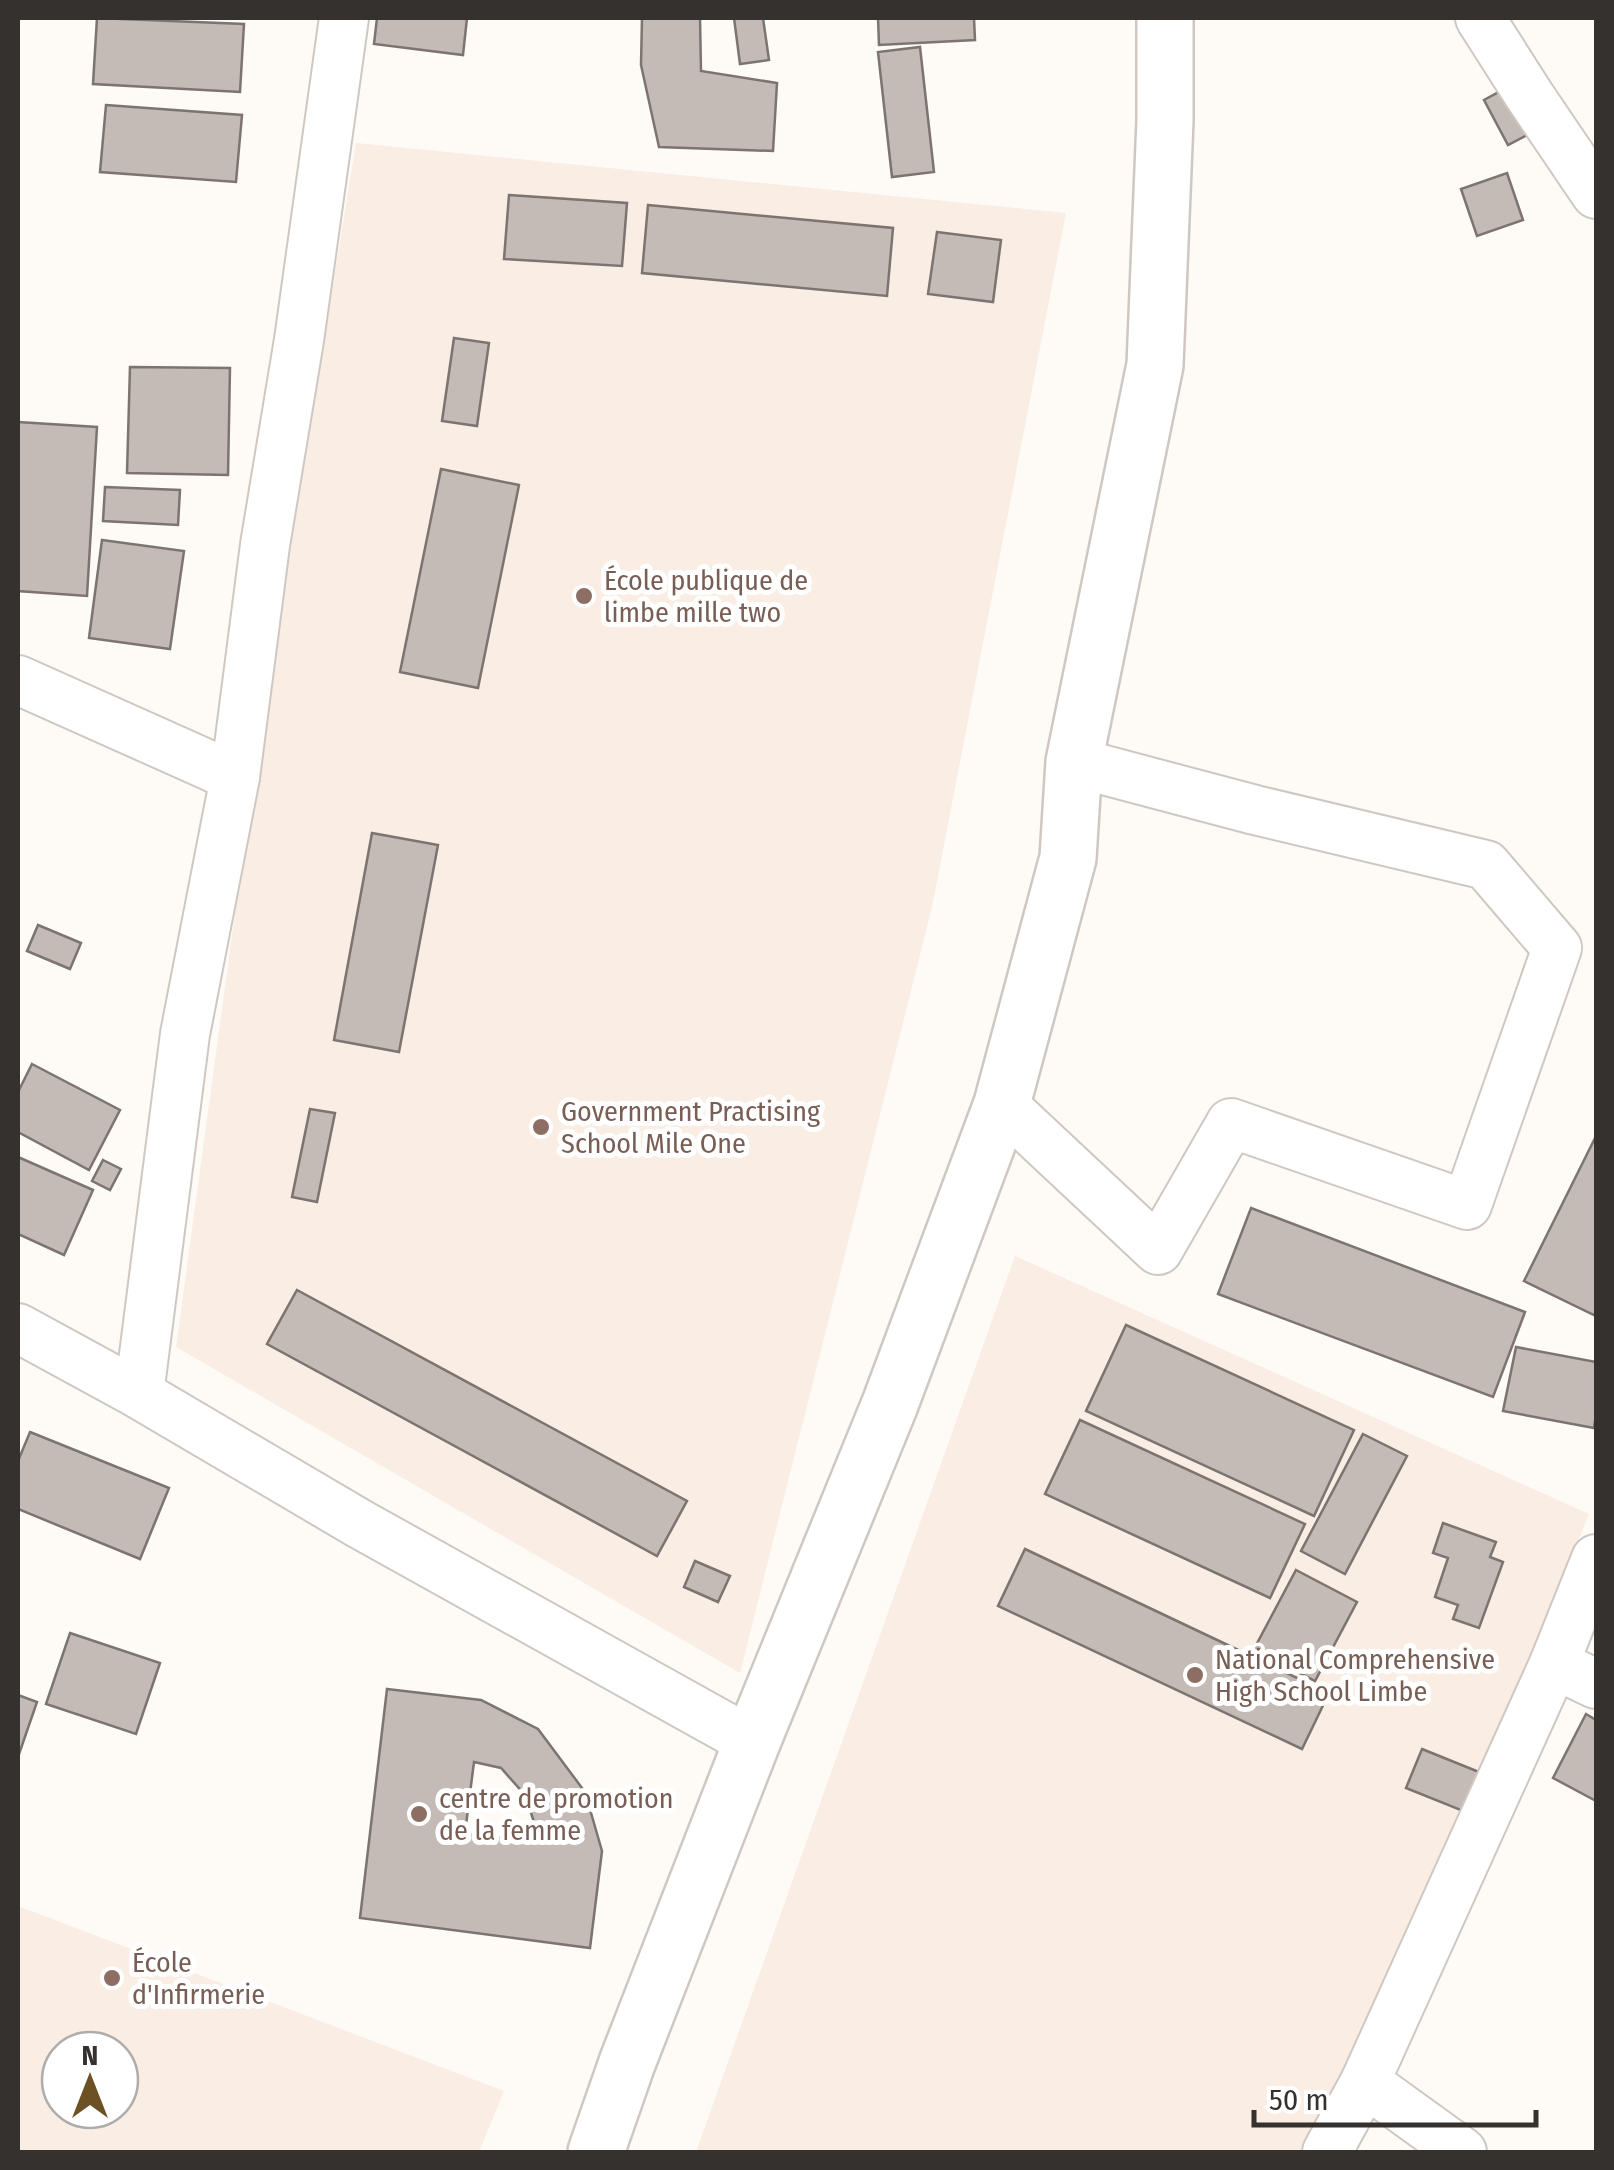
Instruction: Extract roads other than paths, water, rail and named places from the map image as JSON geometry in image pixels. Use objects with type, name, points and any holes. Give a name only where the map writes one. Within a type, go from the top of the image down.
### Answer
[{"type":"highway","points":[[596,2152],[752,1742],[890,1404],[1002,1104],[1068,858],[1074,762],[1154,365],[1164,18]]},
{"type":"street","points":[[139,1394],[186,1034],[236,776],[265,545],[299,340],[344,18]]},
{"type":"street","points":[[1480,18],[1596,194]]},
{"type":"street","points":[[18,680],[236,776]]},
{"type":"street","points":[[1002,1104],[1158,1250],[1232,1122],[1467,1205],[1557,948],[1486,865],[1074,762]]},
{"type":"street","points":[[18,1328],[752,1742]]},
{"type":"street","points":[[1327,2152],[1364,2082],[1554,1664],[1596,1559]]},
{"type":"street","points":[[1554,1664],[1596,1684]]},
{"type":"street","points":[[1364,2082],[1462,2152]]},
{"type":"place","name":"École publique de limbe mille two","points":[[584,596]]},
{"type":"place","name":"Government Practising School Mile One","points":[[541,1127]]},
{"type":"place","name":"National Comprehensive High School Limbe","points":[[1195,1675]]},
{"type":"place","name":"centre de promotion de la femme","points":[[419,1814]]},
{"type":"place","name":"École d'Infirmerie","points":[[112,1978]]}]
